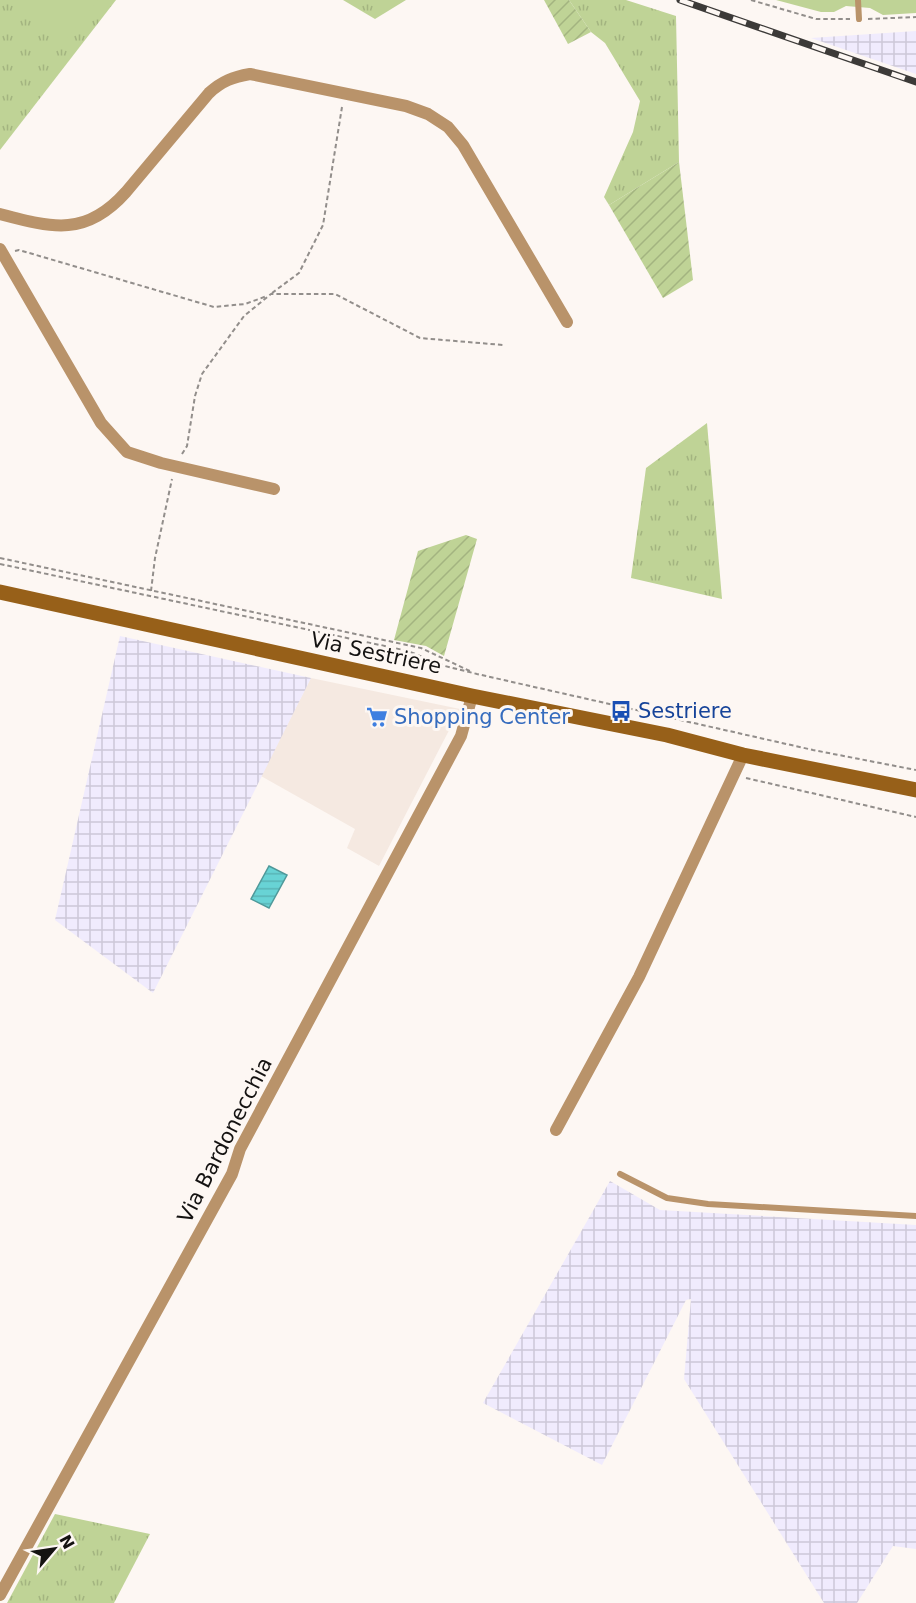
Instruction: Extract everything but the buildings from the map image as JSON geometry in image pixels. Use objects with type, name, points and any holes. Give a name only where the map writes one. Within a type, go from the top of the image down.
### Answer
[{"type":"main road","name":"Via Sestriere","points":[[0,592],[472,696],[667,735],[743,755],[916,790]]},
{"type":"street","points":[[1,218],[60,225],[88,222],[101,215],[113,207],[209,93],[221,83],[235,76],[250,75],[344,92],[406,106],[428,114],[448,127],[463,145],[567,322]]},
{"type":"street","points":[[2,252],[101,423],[128,452],[175,466],[274,489]]},
{"type":"street","name":"Via Bardonecchia","points":[[0,1595],[232,1174],[240,1149],[461,736],[472,696]]},
{"type":"street","points":[[556,1130],[639,977],[743,755]]},
{"type":"lane","points":[[858,0],[859,19]]},
{"type":"lane","points":[[620,1174],[667,1198],[708,1204],[916,1216]]},
{"type":"path","points":[[751,0],[816,19],[916,17]]},
{"type":"path","points":[[151,591],[155,558],[175,466],[187,446],[195,396],[202,374],[244,316],[299,273],[323,225],[344,92]]},
{"type":"path","points":[[2,252],[19,250],[214,307],[245,304],[271,294],[335,294],[420,338],[503,345]]},
{"type":"path","points":[[0,558],[421,648],[477,674]]},
{"type":"path","points":[[0,564],[408,651],[445,666],[477,674],[813,750],[916,770]]},
{"type":"path","points":[[734,776],[916,817]]},
{"type":"shaded area","points":[[916,31],[916,74],[811,38]]},
{"type":"shaded area","points":[[120,636],[311,678],[153,993],[55,920]]},
{"type":"shaded area","points":[[311,678],[460,709],[379,866],[347,848],[355,829],[261,776]]},
{"type":"shaded area","points":[[610,1181],[660,1210],[916,1225],[916,1549],[893,1546],[857,1603],[824,1603],[684,1379],[691,1299],[686,1300],[602,1465],[483,1403]]},
{"type":"green space","points":[[0,0],[116,0],[0,150]]},
{"type":"green space","points":[[15,0],[98,0],[63,43]]},
{"type":"green space","points":[[343,0],[406,0],[375,19]]},
{"type":"green space","points":[[544,0],[569,0],[591,32],[568,44]]},
{"type":"green space","points":[[569,0],[626,0],[676,16],[679,162],[609,205],[604,197],[633,132],[640,101],[605,43],[591,32]]},
{"type":"green space","points":[[776,0],[916,0],[916,13],[883,15],[870,8],[846,6],[834,12],[821,12]]},
{"type":"green space","points":[[679,162],[693,280],[663,298],[609,205]]},
{"type":"green space","points":[[707,423],[722,599],[631,578],[646,468]]},
{"type":"green space","points":[[466,535],[477,539],[444,656],[426,646],[394,640],[418,551]]},
{"type":"green space","points":[[55,1514],[150,1534],[114,1603],[7,1603]]},
{"type":"water","points":[[269,866],[287,875],[269,908],[251,899]]},
{"type":"railway","points":[[680,0],[916,82]]},
{"type":"place","name":"Sestriere","points":[[621,711]]},
{"type":"place","name":"Shopping Center","points":[[377,717]]}]
